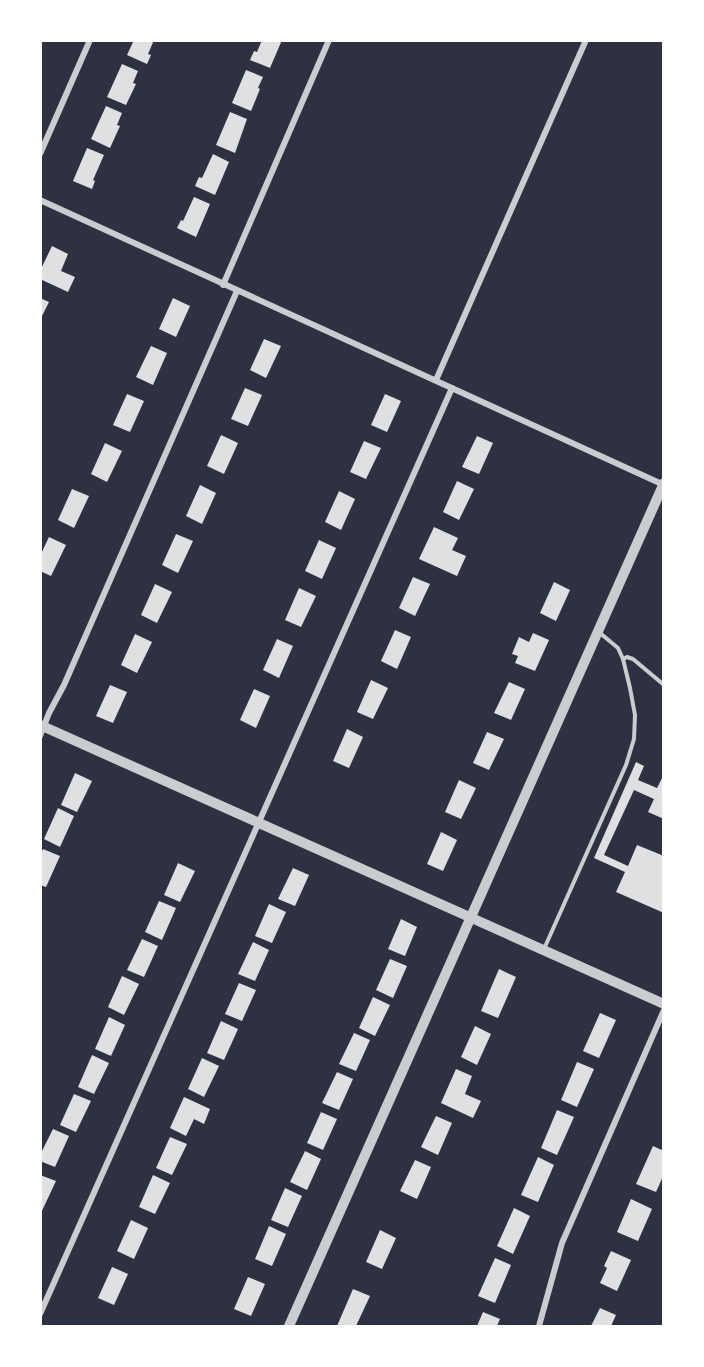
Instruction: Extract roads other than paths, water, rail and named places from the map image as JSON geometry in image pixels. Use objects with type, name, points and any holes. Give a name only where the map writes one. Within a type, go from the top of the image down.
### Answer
[{"type":"street","points":[[40,154],[90,40]]},
{"type":"street","points":[[223,285],[329,40]]},
{"type":"street","points":[[436,380],[586,40]]},
{"type":"street","points":[[40,200],[663,484],[289,1326]]},
{"type":"street","points":[[237,291],[64,686],[42,729],[258,822],[663,1004]]},
{"type":"street","points":[[40,1314],[452,387]]},
{"type":"street","points":[[539,1326],[562,1243],[663,1010]]},
{"type":"lane","points":[[543,950],[630,756],[634,739],[635,716],[623,659],[618,648],[598,632]]},
{"type":"lane","points":[[623,659],[627,657],[633,659],[663,685]]}]
